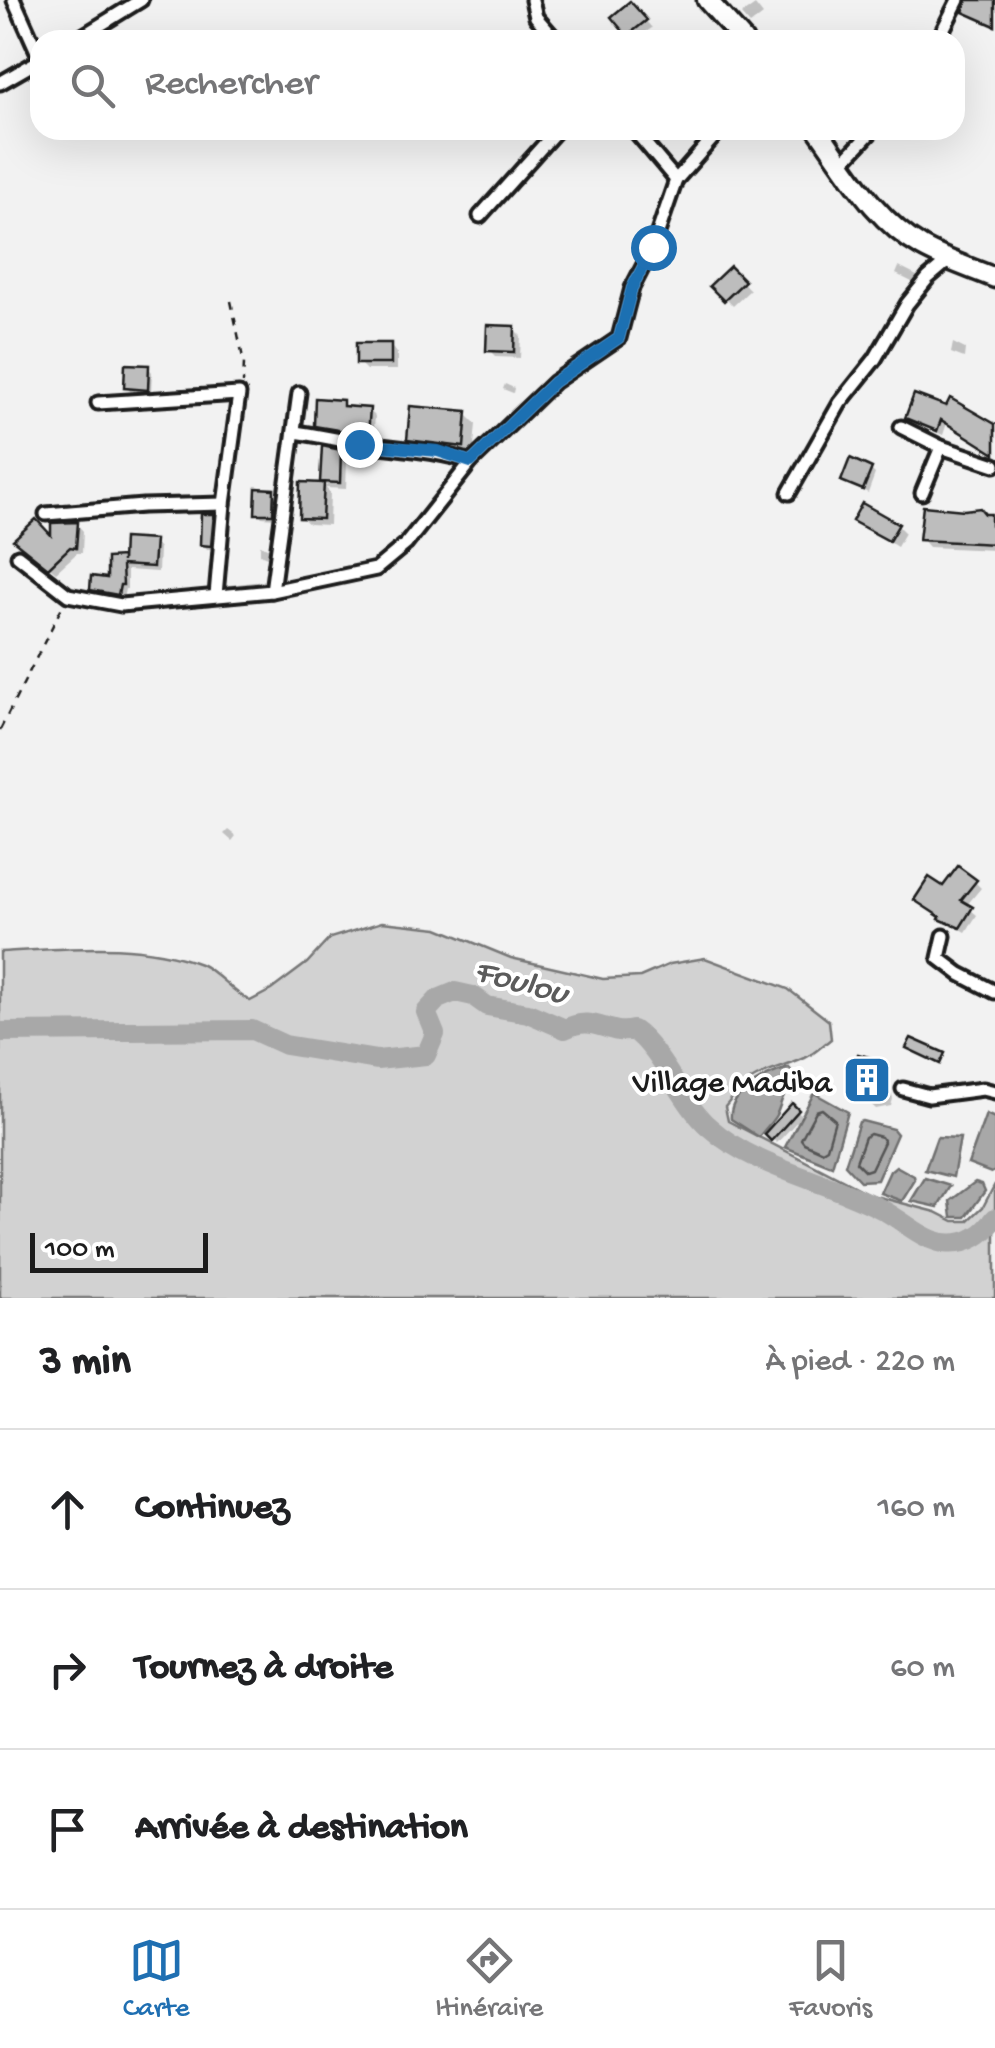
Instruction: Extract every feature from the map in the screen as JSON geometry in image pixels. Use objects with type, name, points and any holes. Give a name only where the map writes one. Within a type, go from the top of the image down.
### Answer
[{"type":"street","points":[[14,0],[30,36]]},
{"type":"street","points":[[92,30],[141,0]]},
{"type":"street","points":[[532,0],[536,17],[547,30]]},
{"type":"street","points":[[707,0],[735,30]]},
{"type":"street","points":[[943,30],[958,0]]},
{"type":"street","points":[[0,84],[30,65]]},
{"type":"street","points":[[480,216],[548,140]]},
{"type":"street","points":[[642,140],[676,180]]},
{"type":"street","points":[[18,556],[68,595],[121,604],[272,590],[376,569],[406,544],[471,462],[554,382],[619,338],[632,288],[653,247],[676,180],[711,140]]},
{"type":"street","points":[[825,140],[857,188],[885,218],[920,246],[995,278]]},
{"type":"street","points":[[842,164],[864,140]]},
{"type":"street","points":[[789,492],[840,404],[875,359],[908,304],[928,278],[949,260]]},
{"type":"street","points":[[272,590],[300,393]]},
{"type":"street","points":[[98,404],[239,394],[216,595]]},
{"type":"street","points":[[900,427],[941,447],[995,464]]},
{"type":"street","points":[[294,432],[359,444],[438,451],[471,462]]},
{"type":"street","points":[[922,493],[941,447]]},
{"type":"street","points":[[46,514],[224,504]]},
{"type":"street","points":[[944,936],[939,958],[995,992]]},
{"type":"street","points":[[902,1089],[929,1096],[983,1089],[995,1092]]},
{"type":"path","points":[[231,301],[244,363],[239,394]]},
{"type":"path","points":[[0,730],[68,595]]},
{"type":"shaded area","points":[[382,922],[438,928],[511,958],[603,979],[640,977],[670,964],[705,958],[788,989],[829,1021],[831,1039],[808,1056],[744,1085],[725,1107],[728,1121],[871,1195],[936,1212],[954,1221],[968,1221],[983,1207],[995,1184],[995,1298],[0,1298],[0,952],[101,948],[176,956],[212,971],[250,1001],[307,963],[330,938]]},
{"type":"water","points":[[789,1068],[795,1075],[795,1086],[784,1095],[776,1115],[759,1137],[731,1119],[742,1093],[760,1080]]},
{"type":"water","points":[[814,1093],[848,1112],[832,1166],[785,1147]]},
{"type":"water","points":[[986,1114],[995,1118],[995,1171],[991,1173],[968,1164]]},
{"type":"water","points":[[862,1121],[893,1129],[897,1134],[877,1180],[860,1181],[845,1165]]},
{"type":"water","points":[[937,1137],[960,1138],[953,1177],[925,1170]]},
{"type":"water","points":[[896,1166],[915,1180],[902,1201],[880,1193]]},
{"type":"water","points":[[925,1178],[951,1186],[938,1207],[911,1201]]},
{"type":"water","points":[[975,1182],[982,1184],[985,1191],[966,1217],[952,1217],[950,1201]]},
{"type":"building","points":[[967,0],[995,0],[995,26],[963,12]]},
{"type":"building","points":[[630,1],[647,20],[634,30],[622,30],[611,17]]},
{"type":"building","points":[[730,266],[745,281],[724,301],[709,286]]},
{"type":"building","points":[[487,325],[515,326],[514,352],[486,351]]},
{"type":"building","points":[[356,343],[391,343],[391,364],[356,364]]},
{"type":"building","points":[[125,364],[149,365],[148,390],[124,388]]},
{"type":"building","points":[[914,394],[946,406],[950,398],[995,424],[995,454],[941,420],[937,431],[905,418]]},
{"type":"building","points":[[315,398],[343,400],[343,406],[370,408],[368,435],[314,426]]},
{"type":"building","points":[[410,406],[467,411],[464,447],[407,440]]},
{"type":"building","points":[[322,446],[341,450],[340,483],[320,482]]},
{"type":"building","points":[[850,458],[872,468],[863,490],[841,481]]},
{"type":"building","points":[[300,482],[324,483],[322,519],[299,518]]},
{"type":"building","points":[[256,488],[274,489],[273,514],[255,514]]},
{"type":"building","points":[[862,503],[899,524],[889,541],[852,521]]},
{"type":"building","points":[[923,506],[980,508],[991,514],[995,544],[919,540]]},
{"type":"building","points":[[201,514],[214,514],[211,546],[200,545]]},
{"type":"building","points":[[36,519],[51,535],[51,523],[78,522],[76,548],[70,547],[48,568],[13,540]]},
{"type":"building","points":[[123,538],[155,540],[153,567],[122,565],[123,585],[118,595],[90,590],[91,576],[107,578],[107,558],[122,557],[122,562]]},
{"type":"building","points":[[958,866],[977,880],[961,900],[973,907],[960,928],[939,919],[914,900],[929,877],[943,886]]},
{"type":"building","points":[[911,1038],[945,1053],[940,1064],[906,1048]]},
{"type":"building","name":"Village Madiba","points":[[858,1054],[876,1059],[874,1066],[885,1070],[887,1094],[879,1102],[862,1101],[856,1090],[848,1087]]},
{"type":"building","points":[[792,1103],[799,1110],[771,1141],[764,1134]]},
{"type":"waterway","name":"Foulou","points":[[0,1032],[252,1030],[285,1045],[377,1060],[426,1055],[435,1034],[426,1012],[438,999],[455,992],[473,996],[487,1006],[528,1013],[565,1029],[585,1023],[616,1031],[633,1030],[653,1050],[699,1117],[728,1142],[770,1164],[861,1200],[927,1238],[951,1244],[966,1241],[979,1235],[995,1218]]},
{"type":"place","name":"Village Madiba","points":[[867,1080]]},
{"type":"route","points":[[359,444],[438,451],[471,462],[554,382],[619,338],[632,288],[653,247]]}]
